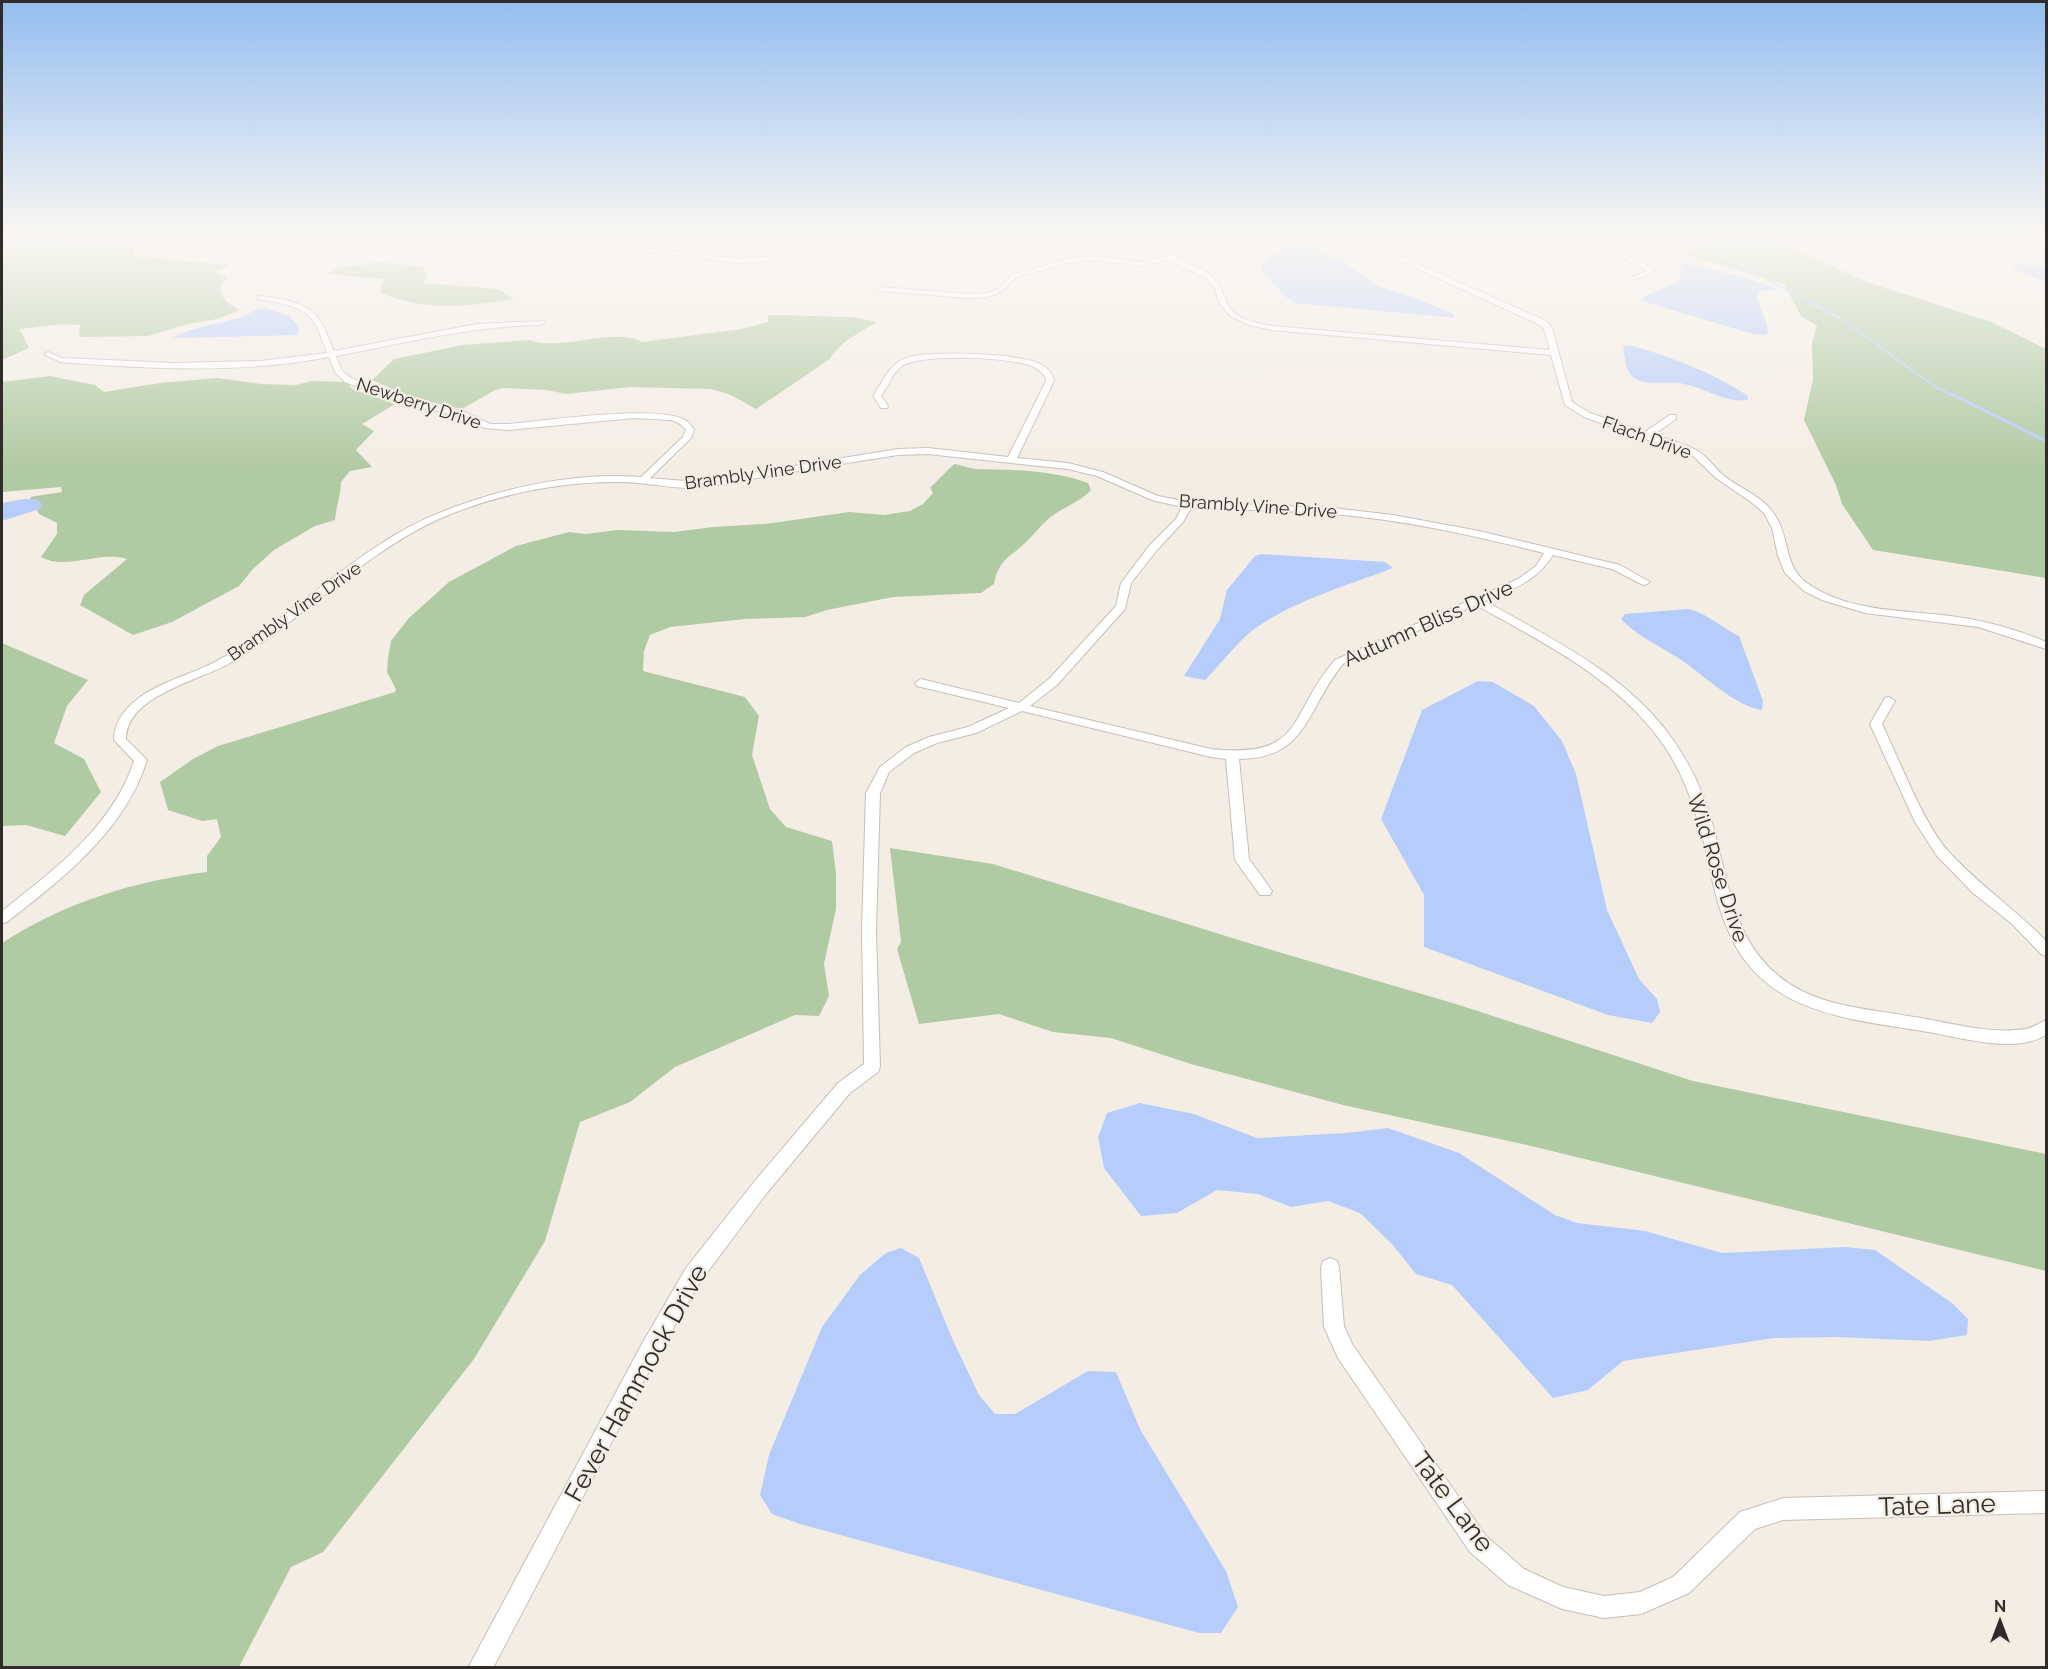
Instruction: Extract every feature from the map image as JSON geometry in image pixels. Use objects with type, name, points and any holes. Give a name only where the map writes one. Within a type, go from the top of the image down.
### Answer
[{"type":"street","name":"Newberry Drive","points":[[311,315],[317,321],[339,372],[348,380],[403,401],[462,414],[488,426],[520,426],[634,416],[672,418],[683,422],[690,430],[687,438],[642,481]]},
{"type":"street","points":[[1233,315],[1254,325],[1273,328],[1554,352]]},
{"type":"street","name":"Flach Drive","points":[[1527,315],[1543,322],[1548,328],[1568,403],[1587,415],[1692,450],[1703,458],[1719,476],[1773,518],[1786,569],[1807,588],[1823,597],[1849,606],[1980,624],[2014,632],[2046,646]]},
{"type":"street","points":[[48,354],[60,360],[154,367],[288,361],[430,334],[515,322],[541,323]]},
{"type":"street","points":[[884,406],[877,396],[899,365],[911,359],[943,355],[1037,366],[1050,375],[1050,381],[1011,460]]},
{"type":"street","points":[[1647,435],[1673,417]]},
{"type":"street","name":"Brambly Vine Drive","points":[[2,918],[74,858],[107,823],[130,791],[138,776],[141,760],[120,740],[119,728],[128,714],[154,693],[197,676],[229,659],[389,543],[432,518],[463,507],[564,483],[621,479],[674,485],[697,484],[898,452],[928,451],[1068,466],[1100,474],[1155,498],[1188,505],[1333,511],[1393,518],[1479,534],[1616,567],[1645,582]]},
{"type":"street","name":"Fever Hammock Drive","points":[[482,1667],[650,1349],[693,1275],[754,1196],[843,1088],[872,1067],[869,930],[873,793],[884,770],[910,750],[933,740],[972,730],[1021,707],[1053,682],[1121,607],[1126,583],[1153,548],[1180,520],[1188,505]]},
{"type":"street","name":"Autumn Bliss Drive","points":[[921,682],[1211,753],[1232,756],[1272,750],[1291,739],[1307,716],[1326,677],[1339,662],[1522,581],[1540,568],[1550,552]]},
{"type":"street","name":"Wild Rose Drive","points":[[1475,600],[1604,679],[1650,719],[1676,751],[1698,797],[1735,934],[1751,961],[1772,981],[1797,996],[1824,1006],[1967,1032],[2011,1037],[2042,1032],[2046,1027]]},
{"type":"street","points":[[1889,701],[1876,724],[1922,822],[1942,853],[1978,889],[2016,919],[2046,950]]},
{"type":"street","points":[[1232,756],[1242,860],[1265,891]]},
{"type":"street","name":"Tate Lane","points":[[1330,1267],[1334,1327],[1345,1351],[1478,1544],[1516,1577],[1562,1598],[1604,1607],[1641,1603],[1681,1585],[1748,1520],[1783,1509],[2046,1502]]},
{"type":"green space","points":[[2,315],[228,315],[148,336],[79,337],[80,325],[62,324],[20,329],[29,348],[2,360]]},
{"type":"green space","points":[[768,315],[853,317],[876,322],[845,342],[830,359],[756,409],[731,395],[711,389],[630,387],[566,394],[547,390],[503,388],[495,390],[462,409],[416,399],[372,380],[394,359],[463,345],[529,340],[556,343],[618,337],[642,342],[741,329],[768,322]]},
{"type":"green space","points":[[1969,315],[1991,322],[2046,349],[2046,578],[1873,550],[1842,504],[1836,485],[1804,420],[1813,380],[1812,343],[1817,326],[1801,316]]},
{"type":"green space","points":[[50,376],[95,385],[104,392],[160,383],[217,378],[262,384],[296,385],[312,381],[347,382],[352,389],[395,404],[362,424],[374,431],[356,450],[372,467],[350,471],[341,482],[335,520],[315,526],[274,550],[252,570],[239,586],[172,622],[133,635],[80,605],[84,595],[127,559],[105,557],[61,562],[41,557],[57,534],[57,523],[39,514],[30,497],[62,492],[61,487],[2,492],[2,382]]},
{"type":"green space","points":[[954,464],[974,469],[1061,475],[1088,483],[1091,490],[1044,523],[1007,558],[999,568],[994,584],[981,593],[893,597],[827,610],[805,617],[745,619],[670,627],[650,635],[644,651],[643,671],[745,697],[759,716],[752,755],[770,809],[786,827],[832,841],[836,874],[836,909],[824,964],[829,996],[819,1016],[795,1015],[675,1067],[630,1102],[580,1122],[545,1241],[474,1359],[323,1552],[291,1567],[239,1667],[2,1667],[2,943],[50,916],[100,896],[152,881],[207,872],[207,856],[221,837],[217,819],[202,821],[168,810],[160,782],[193,759],[218,746],[395,692],[396,689],[387,672],[391,641],[409,618],[449,582],[516,546],[569,532],[586,534],[617,530],[674,532],[766,524],[849,512],[884,515],[910,511],[923,504],[933,493],[930,488]]},
{"type":"green space","points":[[2,643],[88,680],[67,706],[54,743],[84,759],[101,792],[65,836],[26,825],[2,826]]},
{"type":"green space","points":[[890,848],[993,864],[1456,1004],[1693,1081],[2046,1154],[2046,1271],[1527,1145],[1343,1105],[1191,1064],[1111,1038],[1053,1032],[999,1014],[919,1024],[897,949],[901,942]]},
{"type":"water","points":[[246,315],[286,315],[299,327],[298,335],[172,338],[195,329]]},
{"type":"water","points":[[1423,315],[1454,315],[1456,318]]},
{"type":"water","points":[[1689,315],[1763,315],[1769,332],[1765,335],[1753,334]]},
{"type":"water","points":[[1629,345],[1660,354],[1705,372],[1748,396],[1747,400],[1723,397],[1684,384],[1651,383],[1638,380],[1628,371],[1623,347]]},
{"type":"water","points":[[37,499],[42,504],[40,509],[2,521],[2,503]]},
{"type":"water","points":[[1261,554],[1385,562],[1393,568],[1316,596],[1278,614],[1246,636],[1205,680],[1184,676],[1220,619],[1227,590],[1255,556]]},
{"type":"water","points":[[1687,609],[1706,616],[1739,636],[1763,701],[1762,710],[1752,708],[1732,697],[1683,661],[1650,642],[1621,619],[1625,614]]},
{"type":"water","points":[[1478,681],[1493,682],[1534,706],[1562,741],[1576,774],[1607,910],[1639,979],[1657,999],[1660,1012],[1652,1023],[1608,1015],[1424,947],[1424,895],[1381,819],[1422,710]]},
{"type":"water","points":[[1140,1103],[1194,1114],[1257,1138],[1388,1128],[1459,1153],[1555,1215],[1577,1223],[1645,1231],[1722,1253],[1845,1247],[1875,1250],[1952,1303],[1968,1319],[1967,1335],[1929,1341],[1838,1337],[1774,1338],[1623,1361],[1588,1390],[1553,1398],[1452,1285],[1416,1274],[1392,1244],[1360,1213],[1328,1201],[1291,1207],[1258,1194],[1217,1190],[1177,1213],[1141,1216],[1104,1168],[1098,1137],[1107,1113]]},
{"type":"water","points":[[901,1248],[919,1258],[952,1338],[979,1395],[995,1414],[1015,1414],[1088,1371],[1116,1372],[1140,1429],[1226,1571],[1238,1607],[1221,1633],[1199,1633],[800,1524],[772,1514],[760,1495],[769,1455],[822,1327],[860,1275],[886,1253]]},
{"type":"waterway","points":[[1834,315],[1934,386],[1954,396]]},
{"type":"waterway","points":[[1951,394],[2046,441]]}]
